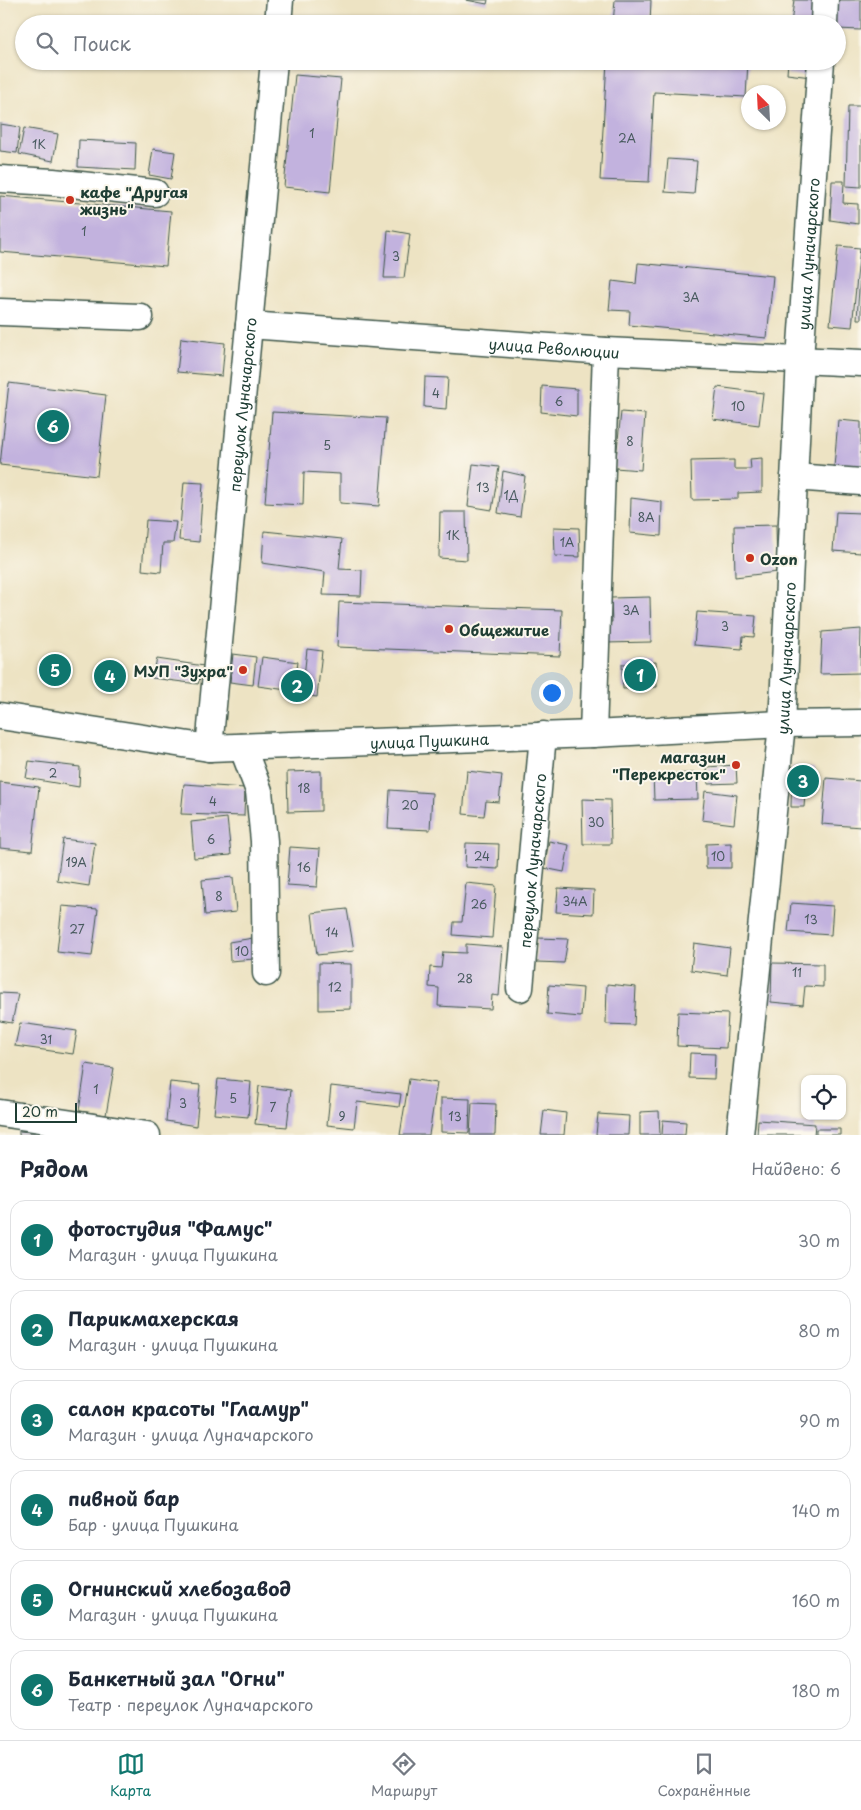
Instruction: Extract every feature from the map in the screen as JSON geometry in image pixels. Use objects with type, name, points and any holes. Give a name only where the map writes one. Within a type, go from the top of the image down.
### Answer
[{"type":"street","points":[[279,15],[280,0]]},
{"type":"street","points":[[824,15],[825,0]]},
{"type":"street","name":"переулок Луначарского","points":[[209,748],[273,70]]},
{"type":"street","name":"улица Луначарского","points":[[740,1135],[782,724],[800,359],[820,70]]},
{"type":"street","points":[[0,179],[53,182],[155,194]]},
{"type":"street","points":[[0,312],[140,317]]},
{"type":"street","name":"улица Революции","points":[[249,325],[606,351],[861,362]]},
{"type":"street","points":[[593,734],[606,351]]},
{"type":"street","points":[[794,477],[861,482]]},
{"type":"street","name":"улица Пушкина","points":[[0,716],[209,748],[593,734],[782,724],[861,723]]},
{"type":"street","name":"переулок Луначарского","points":[[520,988],[542,735]]},
{"type":"street","points":[[240,747],[245,754],[259,791],[264,841],[266,973]]},
{"type":"street","points":[[0,1113],[147,1135]]},
{"type":"building","points":[[466,0],[488,0],[487,4]]},
{"type":"building","points":[[615,0],[651,0],[650,15],[614,15]]},
{"type":"building","points":[[794,0],[817,0],[816,15],[792,15]]},
{"type":"building","points":[[834,0],[861,0],[861,30],[846,29],[846,15],[833,15]]},
{"type":"building","points":[[606,70],[748,70],[747,85],[741,85],[741,97],[654,92],[649,182],[600,180]]},
{"type":"building","points":[[787,70],[811,70],[811,77],[787,74]]},
{"type":"building","points":[[295,75],[341,79],[330,192],[284,187]]},
{"type":"building","points":[[848,106],[861,106],[861,187],[846,186]]},
{"type":"building","points":[[0,124],[20,127],[17,153],[0,151]]},
{"type":"building","points":[[24,128],[58,134],[53,161],[19,154]]},
{"type":"building","points":[[79,140],[136,143],[135,170],[78,167]]},
{"type":"building","points":[[153,149],[175,152],[171,179],[149,175]]},
{"type":"building","points":[[668,159],[697,161],[694,194],[665,192]]},
{"type":"building","points":[[832,181],[844,181],[843,203],[858,204],[858,224],[830,220]]},
{"type":"building","points":[[0,196],[171,211],[166,266],[0,252]]},
{"type":"building","points":[[388,230],[410,234],[404,278],[384,278]]},
{"type":"building","points":[[838,246],[860,248],[852,327],[830,325]]},
{"type":"building","points":[[638,263],[773,276],[767,338],[629,325],[630,311],[609,310],[612,281],[636,284]]},
{"type":"building","points":[[860,274],[861,319],[857,319]]},
{"type":"building","points":[[181,338],[225,343],[222,376],[177,372]]},
{"type":"building","points":[[425,377],[448,378],[446,409],[424,407]]},
{"type":"building","points":[[9,383],[106,395],[97,476],[0,465]]},
{"type":"building","points":[[542,386],[577,389],[577,416],[541,412]]},
{"type":"building","points":[[717,387],[763,393],[759,425],[713,419]]},
{"type":"building","points":[[272,412],[386,418],[379,506],[340,503],[340,474],[304,472],[303,505],[265,503]]},
{"type":"building","points":[[621,412],[645,414],[641,470],[615,468]]},
{"type":"building","points":[[838,420],[861,422],[861,469],[834,467]]},
{"type":"building","points":[[762,458],[762,492],[738,493],[738,499],[692,500],[691,461],[734,460],[734,469],[751,469],[750,459]]},
{"type":"building","points":[[473,464],[499,467],[492,510],[468,506]]},
{"type":"building","points":[[503,471],[525,476],[520,517],[498,513]]},
{"type":"building","points":[[184,482],[203,483],[199,542],[179,540]]},
{"type":"building","points":[[631,498],[662,502],[661,536],[630,533]]},
{"type":"building","points":[[440,512],[466,512],[467,560],[439,558]]},
{"type":"building","points":[[836,512],[861,513],[861,553],[833,551]]},
{"type":"building","points":[[146,520],[176,522],[173,543],[163,543],[161,572],[142,570]]},
{"type":"building","points":[[776,525],[777,572],[735,577],[734,526]]},
{"type":"building","points":[[554,527],[579,528],[580,557],[555,556]]},
{"type":"building","points":[[264,531],[342,539],[339,569],[362,570],[361,596],[323,595],[325,572],[262,563]]},
{"type":"building","points":[[650,597],[651,642],[605,643],[604,622],[612,622],[611,598]]},
{"type":"building","name":"Общежитие","points":[[339,602],[562,610],[560,656],[337,647]]},
{"type":"building","points":[[697,612],[756,616],[754,637],[743,636],[742,649],[694,645]]},
{"type":"building","points":[[861,629],[860,673],[820,674],[822,632]]},
{"type":"building","points":[[307,649],[322,651],[317,697],[302,695]]},
{"type":"building","name":"МУП \"Зухра\"","points":[[233,654],[256,657],[253,685],[230,682]]},
{"type":"building","points":[[262,657],[298,662],[294,691],[258,686]]},
{"type":"building","points":[[157,659],[204,666],[198,684],[152,678]]},
{"type":"building","points":[[656,662],[657,687],[623,689],[622,664]]},
{"type":"building","points":[[29,761],[80,767],[79,787],[26,778]]},
{"type":"building","points":[[736,765],[737,783],[708,784],[707,767]]},
{"type":"building","points":[[792,767],[815,767],[814,794],[805,794],[804,807],[791,807]]},
{"type":"building","points":[[321,771],[321,811],[288,812],[287,772]]},
{"type":"building","points":[[467,771],[502,775],[499,802],[486,801],[484,816],[463,814]]},
{"type":"building","points":[[697,773],[698,799],[654,800],[653,774]]},
{"type":"building","points":[[826,778],[861,781],[861,827],[822,824]]},
{"type":"building","points":[[0,782],[39,787],[32,851],[0,848]]},
{"type":"building","points":[[184,784],[245,788],[244,816],[181,814]]},
{"type":"building","points":[[390,790],[432,793],[430,830],[388,828]]},
{"type":"building","points":[[705,791],[737,795],[734,824],[702,820]]},
{"type":"building","points":[[582,799],[610,800],[611,844],[583,844]]},
{"type":"building","points":[[227,818],[231,855],[194,858],[191,822]]},
{"type":"building","points":[[63,839],[95,843],[89,886],[57,881]]},
{"type":"building","points":[[549,841],[569,845],[564,872],[544,868]]},
{"type":"building","points":[[466,843],[499,844],[498,869],[465,867]]},
{"type":"building","points":[[731,843],[731,868],[706,868],[706,844]]},
{"type":"building","points":[[290,847],[320,849],[317,887],[287,885]]},
{"type":"building","points":[[233,877],[236,912],[205,915],[202,880]]},
{"type":"building","points":[[466,883],[496,886],[492,938],[453,935],[454,922],[462,922]]},
{"type":"building","points":[[558,888],[594,890],[593,914],[556,912]]},
{"type":"building","points":[[791,903],[833,906],[831,935],[788,932]]},
{"type":"building","points":[[62,906],[98,909],[92,956],[57,952]]},
{"type":"building","points":[[347,909],[354,951],[317,955],[312,913]]},
{"type":"building","points":[[253,938],[254,959],[230,961],[229,942]]},
{"type":"building","points":[[537,938],[568,939],[564,963],[536,962]]},
{"type":"building","points":[[694,943],[730,948],[727,975],[691,970]]},
{"type":"building","points":[[466,944],[503,947],[499,996],[492,995],[491,1009],[438,1006],[439,988],[429,987],[430,967],[441,968],[443,952],[466,953]]},
{"type":"building","points":[[319,963],[351,964],[351,1009],[319,1010]]},
{"type":"building","points":[[772,963],[823,964],[823,987],[805,986],[803,1005],[771,1002]]},
{"type":"building","points":[[607,984],[636,987],[634,1025],[606,1024]]},
{"type":"building","points":[[549,985],[583,988],[581,1017],[547,1014]]},
{"type":"building","points":[[0,993],[18,994],[12,1023],[0,1021]]},
{"type":"building","points":[[678,1012],[728,1014],[726,1048],[677,1046]]},
{"type":"building","points":[[20,1023],[77,1031],[73,1054],[15,1046]]},
{"type":"building","points":[[690,1053],[715,1054],[714,1079],[689,1078]]},
{"type":"building","points":[[86,1064],[114,1068],[106,1115],[79,1111]]},
{"type":"building","points":[[218,1079],[251,1082],[248,1117],[214,1114]]},
{"type":"building","points":[[409,1079],[437,1083],[429,1135],[400,1135]]},
{"type":"building","points":[[170,1082],[200,1085],[196,1126],[166,1121]]},
{"type":"building","points":[[259,1086],[291,1090],[287,1127],[255,1124]]},
{"type":"building","points":[[331,1086],[401,1094],[399,1107],[357,1102],[354,1128],[327,1125]]},
{"type":"building","points":[[441,1098],[470,1099],[469,1133],[441,1132]]},
{"type":"building","points":[[472,1103],[496,1104],[495,1135],[470,1135]]},
{"type":"building","points":[[544,1110],[566,1113],[564,1135],[541,1135]]},
{"type":"building","points":[[659,1111],[660,1135],[640,1135],[640,1112]]},
{"type":"building","points":[[598,1114],[629,1116],[628,1135],[596,1135]]},
{"type":"building","points":[[663,1120],[686,1122],[685,1135],[662,1135]]},
{"type":"building","points":[[758,1120],[815,1124],[814,1135],[757,1135]]},
{"type":"building","points":[[816,1129],[840,1129],[840,1135],[816,1135]]},
{"type":"building","points":[[19,1131],[52,1134],[52,1135],[19,1135]]},
{"type":"place","name":"кафе \"Другая жизнь\"","points":[[70,200]]},
{"type":"place","name":"Банкетный зал \"Огни\"","points":[[53,426]]},
{"type":"place","name":"Ozon","points":[[750,558]]},
{"type":"place","name":"Общежитие","points":[[449,629]]},
{"type":"place","name":"Огнинский хлебозавод","points":[[55,670]]},
{"type":"place","name":"МУП \"Зухра\"","points":[[243,670]]},
{"type":"place","name":"фотостудия \"Фамус\"","points":[[640,675]]},
{"type":"place","name":"пивной бар","points":[[110,676]]},
{"type":"place","name":"Парикмахерская","points":[[297,686]]},
{"type":"place","name":"магазин \"Перекресток\"","points":[[736,765]]},
{"type":"place","name":"салон красоты \"Гламур\"","points":[[803,781]]}]
